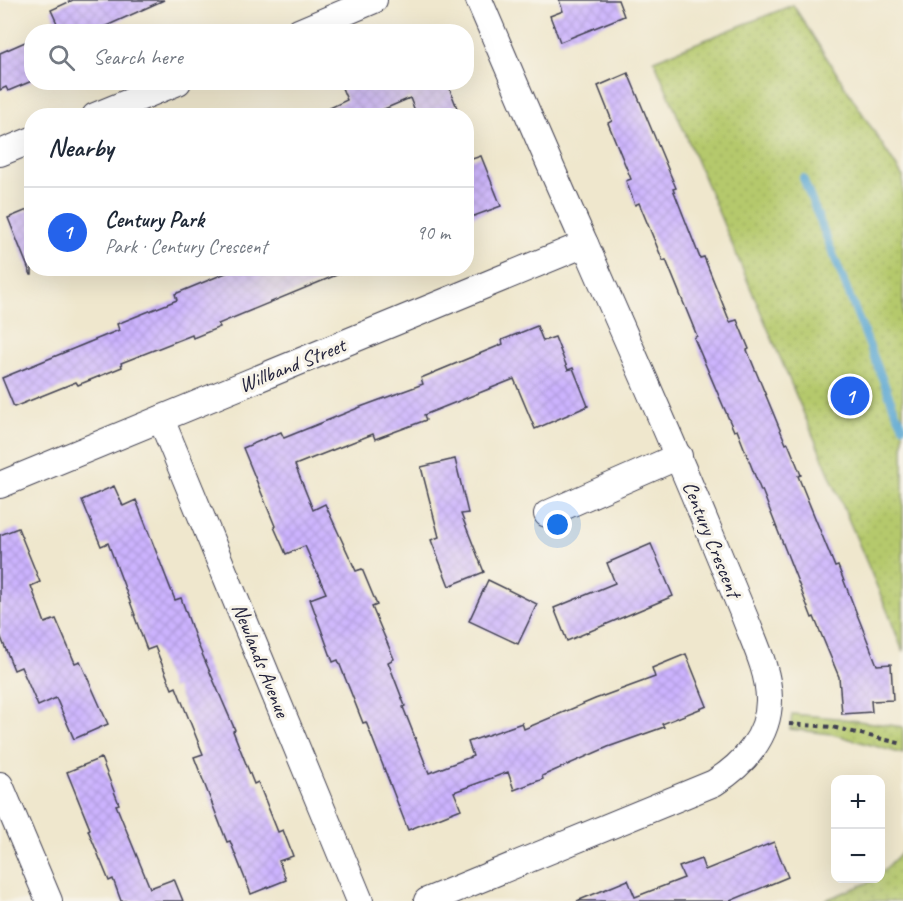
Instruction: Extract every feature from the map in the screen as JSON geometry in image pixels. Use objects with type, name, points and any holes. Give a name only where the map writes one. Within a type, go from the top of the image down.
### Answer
[{"type":"street","points":[[318,24],[374,0]]},
{"type":"street","name":"Century Crescent","points":[[427,901],[714,783],[731,773],[757,743],[766,723],[769,701],[767,680],[754,641],[678,456],[479,0]]},
{"type":"street","points":[[115,108],[158,90]]},
{"type":"street","points":[[0,153],[24,143]]},
{"type":"street","name":"Willband Street","points":[[0,485],[585,244]]},
{"type":"street","name":"Newlands Avenue","points":[[161,419],[360,901]]},
{"type":"street","points":[[547,514],[678,456]]},
{"type":"street","points":[[0,785],[49,901]]},
{"type":"path","points":[[766,723],[832,728],[903,744]]},
{"type":"green space","points":[[793,5],[903,177],[903,652],[654,60]]},
{"type":"green space","points":[[792,714],[903,727],[903,754],[832,734],[790,729]]},
{"type":"green space","points":[[903,851],[903,901],[823,901],[867,883],[885,883],[885,869]]},
{"type":"building","points":[[73,0],[164,0],[111,24],[57,24],[51,10]]},
{"type":"building","points":[[559,0],[618,0],[624,16],[560,42],[550,16],[563,11]]},
{"type":"building","points":[[24,42],[24,84],[8,91],[6,87],[0,90],[0,53]]},
{"type":"building","points":[[628,73],[676,188],[673,189],[700,258],[704,257],[730,322],[737,320],[749,349],[747,350],[801,475],[798,476],[835,567],[838,566],[877,665],[891,664],[893,700],[871,701],[872,712],[842,714],[839,677],[814,617],[812,618],[737,430],[734,431],[694,338],[697,336],[666,260],[663,261],[639,203],[635,205],[626,181],[631,179],[608,123],[612,121],[598,86]]},
{"type":"building","points":[[343,90],[450,90],[457,108],[414,108],[410,98],[387,108],[330,108],[347,100]]},
{"type":"building","points":[[481,156],[501,206],[474,216],[474,158]]},
{"type":"building","points":[[24,211],[24,258],[8,218]]},
{"type":"building","points":[[219,276],[334,276],[218,324],[220,327],[193,338],[192,335],[121,363],[122,367],[78,385],[76,382],[14,407],[2,378],[119,330],[117,324],[177,300],[175,294]]},
{"type":"building","points":[[537,326],[543,341],[555,337],[568,370],[573,368],[588,406],[535,429],[514,379],[424,415],[426,420],[375,439],[373,434],[295,465],[313,510],[325,504],[356,571],[362,569],[377,605],[372,607],[394,659],[388,662],[429,773],[473,756],[468,742],[522,723],[524,729],[655,677],[652,668],[686,654],[707,706],[662,724],[664,727],[608,747],[542,776],[543,779],[514,790],[508,772],[454,792],[461,809],[408,830],[366,722],[363,723],[338,660],[333,662],[310,599],[326,593],[305,546],[286,554],[243,448],[281,432],[284,438],[423,384],[421,378],[503,344],[502,340]]},
{"type":"building","points":[[455,459],[468,513],[461,514],[484,572],[449,586],[431,540],[439,537],[421,467]]},
{"type":"building","points":[[114,486],[123,506],[136,500],[175,600],[181,598],[196,640],[235,730],[233,731],[254,784],[258,782],[278,832],[283,830],[293,856],[279,861],[286,880],[251,894],[230,841],[227,842],[194,757],[203,754],[176,687],[172,689],[155,647],[147,650],[108,543],[101,546],[82,500]]},
{"type":"building","points":[[18,528],[40,582],[31,586],[45,623],[56,619],[75,663],[80,661],[108,724],[74,739],[56,698],[38,706],[21,667],[14,670],[0,635],[0,535]]},
{"type":"building","points":[[651,544],[673,596],[567,641],[554,608],[615,583],[607,563]]},
{"type":"building","points":[[488,580],[537,604],[518,644],[469,621]]},
{"type":"building","points":[[101,758],[119,804],[116,805],[150,888],[174,879],[183,901],[121,901],[113,879],[109,881],[67,772]]},
{"type":"building","points":[[774,842],[788,877],[730,901],[577,901],[628,880],[635,897],[684,878],[679,867],[701,859],[705,870]]},
{"type":"waterway","points":[[803,178],[903,426]]},
{"type":"place","name":"Century Park","points":[[850,396]]}]
